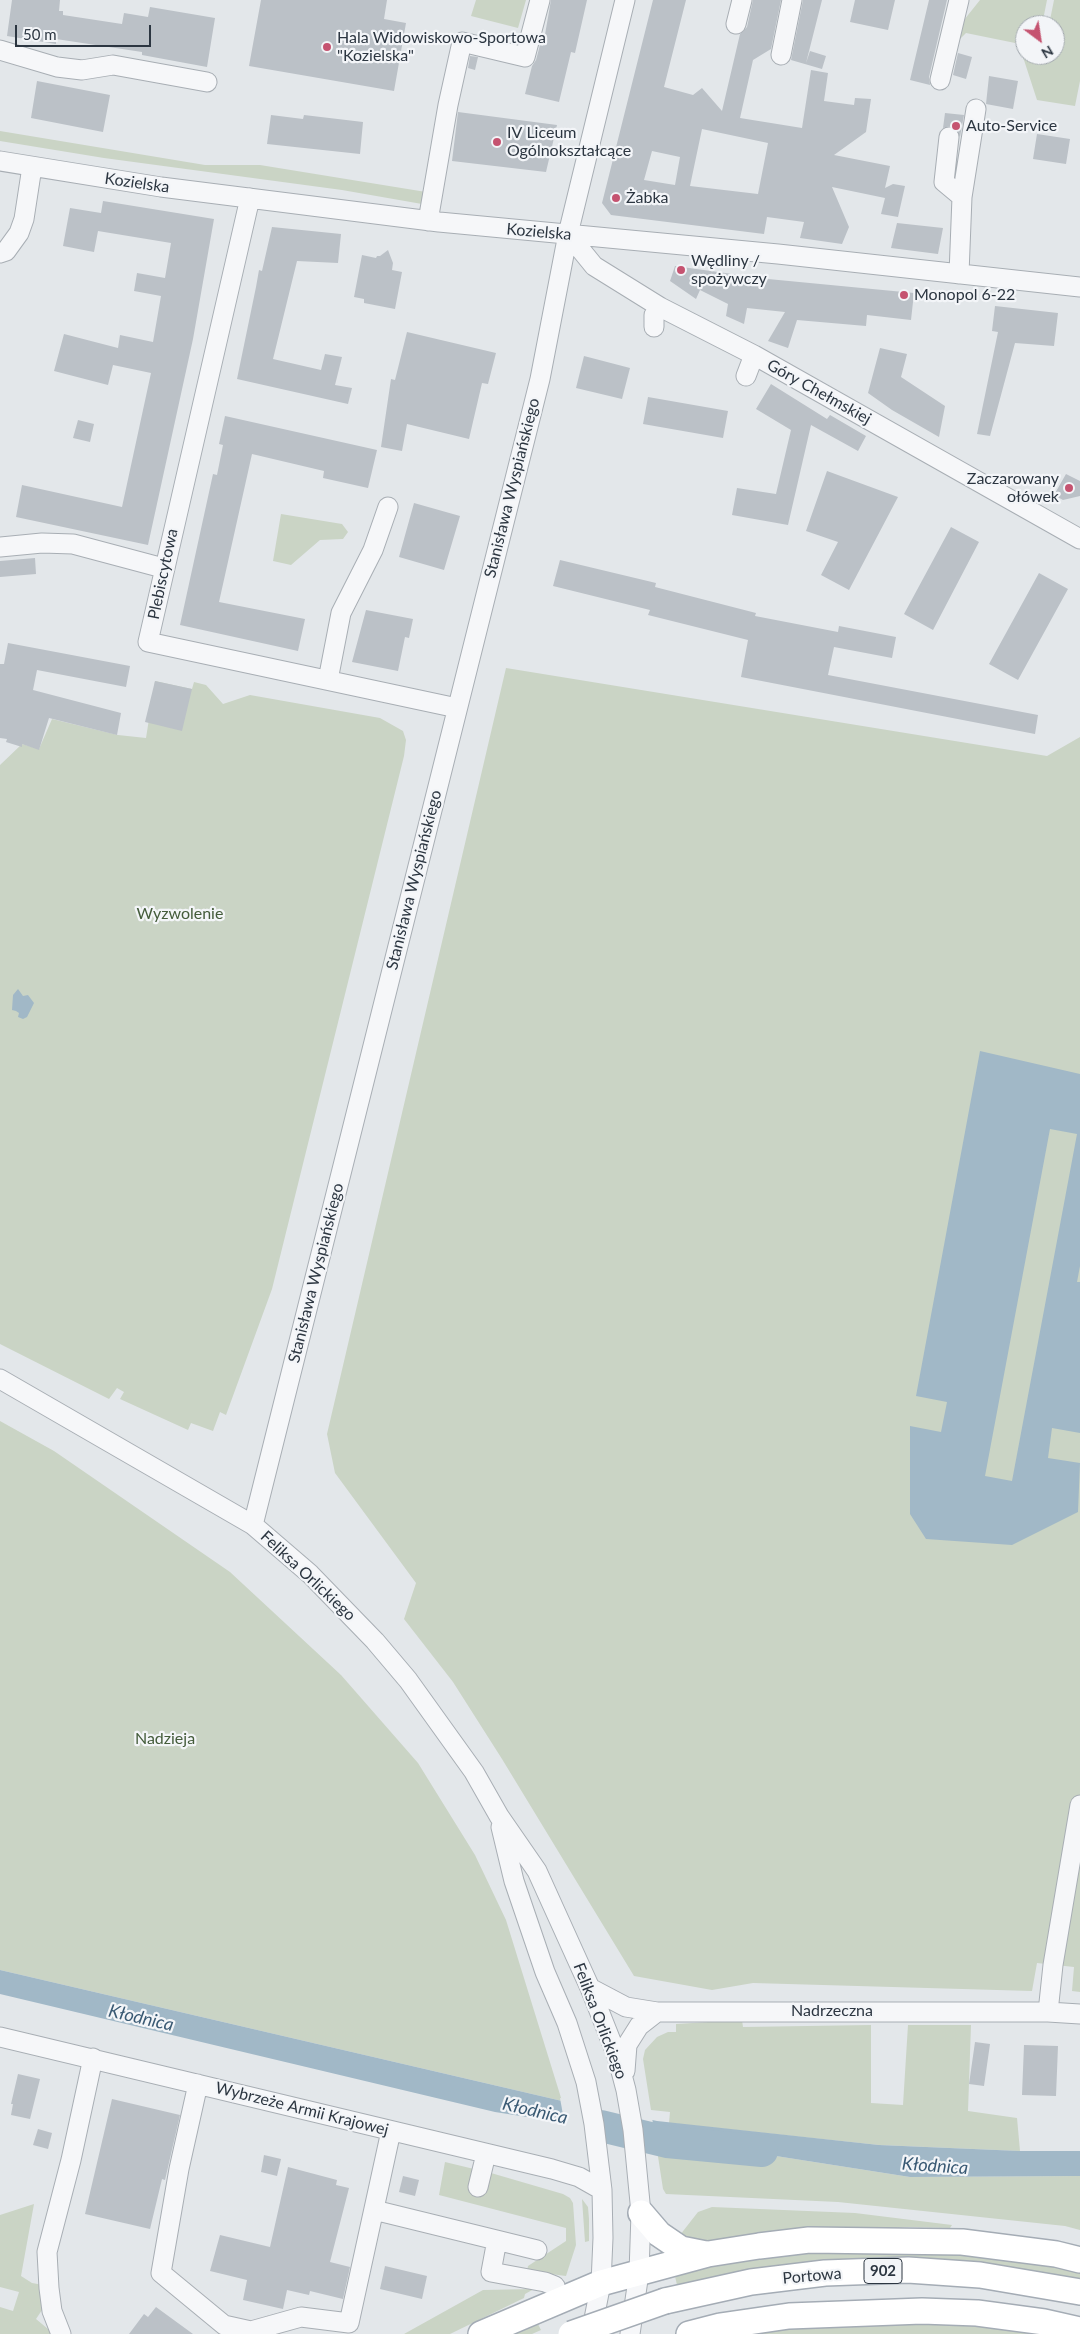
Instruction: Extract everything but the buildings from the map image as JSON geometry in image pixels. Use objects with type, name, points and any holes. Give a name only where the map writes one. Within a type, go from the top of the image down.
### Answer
[{"type":"main road","points":[[641,2213],[659,2234],[681,2249],[708,2254]]},
{"type":"main road","points":[[481,2334],[601,2283],[708,2254],[809,2240],[962,2242],[1056,2254],[1080,2260]]},
{"type":"main road","name":"Portowa","points":[[571,2334],[665,2301],[751,2282],[825,2273],[908,2270],[980,2275],[1080,2292]]},
{"type":"main road","points":[[688,2334],[720,2326],[789,2316],[922,2311],[977,2313],[1044,2322],[1080,2330]]},
{"type":"street","points":[[428,221],[448,105],[462,42],[525,57],[540,0]]},
{"type":"street","name":"Stanisława Wyspiańskiego","points":[[253,1525],[540,379],[568,234],[625,0]]},
{"type":"street","points":[[736,24],[742,0]]},
{"type":"street","points":[[780,55],[792,0]]},
{"type":"street","points":[[940,80],[959,0]]},
{"type":"street","points":[[0,50],[57,67],[82,70],[113,65],[207,82]]},
{"type":"street","points":[[959,274],[962,197],[976,109]]},
{"type":"street","points":[[949,137],[944,182],[962,197]]},
{"type":"street","name":"Kozielska","points":[[0,161],[250,198],[428,221],[778,254],[1080,287]]},
{"type":"street","points":[[0,253],[6,251],[20,232],[24,219],[32,167]]},
{"type":"street","name":"Plebiscytowa","points":[[250,198],[163,568],[148,642],[457,708]]},
{"type":"street","name":"Góry Chełmskiej","points":[[568,234],[594,266],[660,306],[754,355],[1080,539]]},
{"type":"street","points":[[654,327],[654,315],[660,306]]},
{"type":"street","points":[[746,376],[754,355]]},
{"type":"street","points":[[328,680],[341,614],[373,550],[388,507]]},
{"type":"street","points":[[0,547],[34,543],[73,544],[163,568]]},
{"type":"street","name":"Feliksa Orlickiego","points":[[0,1379],[253,1525],[310,1574],[375,1640],[408,1680],[474,1772],[498,1816],[537,1871],[590,1988],[617,2056],[626,2090],[638,2167],[641,2213],[639,2273],[630,2334]]},
{"type":"street","points":[[1048,2012],[1053,1965],[1080,1805]]},
{"type":"street","name":"Feliksa Orlickiego","points":[[498,1816],[514,1881],[546,1972],[567,2023],[586,2082],[602,2190],[601,2283],[591,2334]]},
{"type":"street","name":"Nadrzeczna","points":[[590,1988],[626,2007],[657,2012],[1048,2012],[1080,2014]]},
{"type":"street","points":[[626,2090],[625,2059],[627,2045],[639,2026],[657,2012]]},
{"type":"street","name":"Wybrzeże Armii Krajowej","points":[[0,2037],[579,2177],[602,2190]]},
{"type":"street","points":[[61,2334],[52,2311],[47,2268],[49,2244],[71,2160],[93,2058]]},
{"type":"street","points":[[198,2084],[179,2170],[161,2273],[224,2325],[251,2331],[301,2317],[349,2323],[391,2131]]},
{"type":"street","points":[[478,2186],[486,2154]]},
{"type":"street","points":[[374,2210],[537,2250]]},
{"type":"street","points":[[497,2240],[491,2272],[555,2286]]},
{"type":"green space","points":[[476,0],[526,0],[518,28],[471,16]]},
{"type":"green space","points":[[980,0],[1047,0],[1044,15],[1015,15],[1015,43],[966,33],[958,41],[960,25]]},
{"type":"green space","points":[[1054,0],[1080,0],[1080,81],[1075,106],[1037,100],[1026,65],[1065,65],[1065,15],[1051,15]]},
{"type":"green space","points":[[0,131],[205,165],[260,165],[426,192],[422,204],[342,190],[104,158],[0,141]]},
{"type":"green space","points":[[281,514],[342,524],[348,532],[343,539],[320,540],[291,565],[273,561]]},
{"type":"green space","points":[[506,668],[1047,756],[1080,737],[1080,1992],[1072,1991],[1074,1967],[1037,1963],[1032,1991],[753,1983],[712,1990],[634,1976],[453,1682],[404,1619],[416,1583],[335,1473],[327,1434]]},
{"type":"green space","name":"Wyzwolenie","points":[[155,681],[192,689],[194,682],[206,685],[223,704],[250,695],[380,718],[403,731],[406,740],[404,756],[272,1289],[226,1415],[220,1412],[213,1431],[191,1423],[188,1430],[120,1399],[124,1392],[117,1388],[109,1399],[0,1344],[0,765],[22,744],[39,749],[52,719],[118,735],[146,738]]},
{"type":"green space","name":"Nadzieja","points":[[0,1421],[54,1451],[230,1572],[341,1675],[418,1763],[475,1855],[506,1920],[562,2101],[0,1970]]},
{"type":"green space","points":[[742,2020],[743,2027],[871,2025],[871,2103],[903,2105],[908,2025],[971,2025],[968,2111],[1017,2118],[1020,2151],[879,2145],[669,2123],[670,2112],[651,2110],[643,2059],[645,2050],[657,2037],[668,2032],[676,2032],[676,2024]]},
{"type":"green space","points":[[655,2137],[910,2177],[1080,2176],[1080,2230],[1065,2226],[838,2202],[666,2194],[663,2189]]},
{"type":"green space","points":[[445,2162],[474,2169],[486,2191],[491,2173],[563,2194],[570,2198],[573,2203],[576,2245],[566,2276],[527,2271],[528,2266],[566,2241],[566,2228],[439,2195]]},
{"type":"green space","points":[[582,2199],[588,2207],[589,2219],[589,2241],[585,2242]]},
{"type":"green space","points":[[34,2204],[21,2276],[32,2283],[43,2285],[48,2314],[42,2310],[36,2319],[54,2334],[0,2334],[0,2307],[13,2311],[19,2292],[0,2287],[0,2215]]},
{"type":"green space","points":[[712,2207],[855,2213],[952,2225],[950,2228],[908,2227],[698,2243],[680,2235],[698,2212]]},
{"type":"green space","points":[[858,2251],[961,2252],[1022,2258],[1080,2270],[1080,2283],[1027,2270],[934,2260],[748,2271],[677,2285],[674,2272],[718,2262],[804,2253]]},
{"type":"green space","points":[[534,2289],[525,2294],[524,2298],[450,2334],[404,2334],[483,2290]]},
{"type":"green space","points":[[535,2318],[541,2330],[532,2334],[501,2334]]},
{"type":"green space","points":[[891,2321],[978,2325],[1045,2334],[747,2334],[827,2324]]},
{"type":"water","points":[[18,989],[23,996],[28,995],[34,1003],[27,1017],[23,1019],[18,1017],[19,1013],[12,1010],[13,995]]},
{"type":"water","points":[[980,1051],[1080,1074],[1080,1266],[1077,1282],[1080,1282],[1080,1433],[1052,1428],[1048,1458],[1080,1463],[1078,1512],[1012,1545],[926,1539],[910,1514],[910,1426],[941,1432],[947,1402],[916,1396]],"holes":[[[1050,1129],[1077,1134],[1012,1481],[985,1476]]]},
{"type":"water","points":[[0,1970],[562,2101],[657,2121],[879,2145],[1020,2151],[1080,2151],[1080,2176],[910,2177],[495,2112],[0,1994]]},
{"type":"pier","points":[[560,2098],[652,2118],[656,2140],[565,2126]]},
{"type":"waterway","name":"Kłodnica","points":[[601,2126],[667,2142],[762,2151]]},
{"type":"place","name":"Hala Widowiskowo-Sportowa \"Kozielska\"","points":[[327,47]]},
{"type":"place","name":"Auto-Service","points":[[956,126]]},
{"type":"place","name":"IV Liceum Ogólnokształcące","points":[[497,142]]},
{"type":"place","name":"Żabka","points":[[616,198]]},
{"type":"place","name":"Wędliny / spożywczy","points":[[681,270]]},
{"type":"place","name":"Monopol 6-22","points":[[904,295]]},
{"type":"place","name":"Zaczarowany ołówek","points":[[1069,488]]}]
